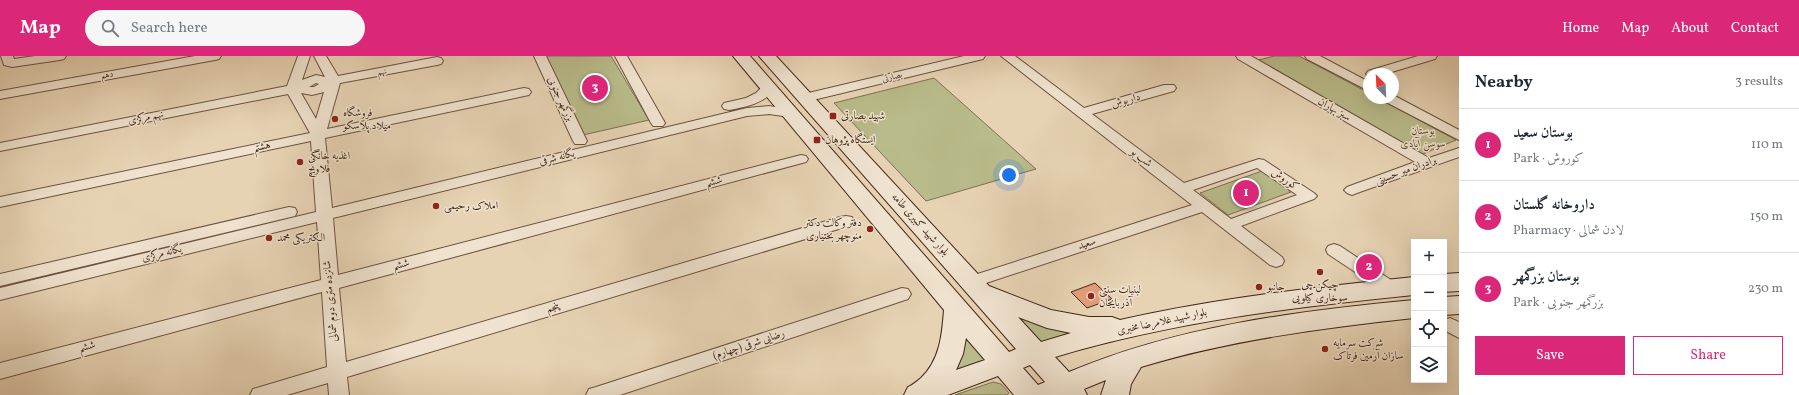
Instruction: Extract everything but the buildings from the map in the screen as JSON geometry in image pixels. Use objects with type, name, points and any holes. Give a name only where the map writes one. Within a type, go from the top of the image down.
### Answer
[{"type":"main road","name":"بلوار شهید کبیری طامه","points":[[741,56],[768,88],[798,106],[975,287],[1036,354],[1060,392]]},
{"type":"main road","name":"بلوار شهید کبیری طامه","points":[[767,56],[798,106],[956,307],[1030,395]]},
{"type":"main road","points":[[1447,283],[1459,282]]},
{"type":"main road","points":[[975,287],[1047,319],[1090,327],[1131,328]]},
{"type":"main road","name":"بلوار شهید غلامرضا مخبری","points":[[919,395],[1036,354],[1131,328],[1212,312],[1334,293],[1402,287]]},
{"type":"main road","points":[[919,395],[936,381],[951,355],[954,341],[956,307]]},
{"type":"main road","points":[[1060,392],[1132,359],[1180,346],[1271,327],[1349,315],[1411,309]]},
{"type":"main road","points":[[1115,395],[1118,382],[1132,359]]},
{"type":"street","points":[[7,56],[8,62],[12,63],[60,56]]},
{"type":"street","name":"دهم","points":[[0,94],[215,56]]},
{"type":"street","points":[[297,88],[304,56]]},
{"type":"street","points":[[320,56],[330,82]]},
{"type":"street","name":"بزرگمهر جنوبی","points":[[540,56],[580,141]]},
{"type":"street","points":[[621,56],[658,123]]},
{"type":"street","name":"بصارتی","points":[[798,106],[942,60],[979,56]]},
{"type":"street","name":"شب بو","points":[[1007,56],[1276,261]]},
{"type":"street","name":"سبز بهاران","points":[[1242,56],[1427,163]]},
{"type":"street","points":[[1311,56],[1363,84]]},
{"type":"street","points":[[1390,68],[1431,56]]},
{"type":"street","name":"نهم","points":[[297,88],[315,91],[330,82],[437,61]]},
{"type":"street","points":[[1354,79],[1363,76]]},
{"type":"street","name":"شانزده متری دوم شمالی","points":[[330,82],[318,136],[339,395]]},
{"type":"street","name":"شانزده متری دوم شمالی","points":[[297,88],[318,136]]},
{"type":"street","name":"نهم مرکزی","points":[[0,146],[297,88]]},
{"type":"street","name":"یگانه شرقی","points":[[324,209],[580,141],[746,102],[762,95],[768,88]]},
{"type":"street","name":"داریوش","points":[[1082,114],[1169,88]]},
{"type":"street","name":"هشتم","points":[[0,202],[524,92]]},
{"type":"street","points":[[1399,103],[1459,136]]},
{"type":"street","name":"یگانه شرقی","points":[[324,209],[747,112],[798,106]]},
{"type":"street","name":"برادران میر حسینی","points":[[1352,190],[1459,152]]},
{"type":"street","name":"ششم","points":[[0,371],[801,159]]},
{"type":"street","name":"کوروش","points":[[1181,189],[1259,163],[1309,196],[1229,225]]},
{"type":"street","name":"سعید","points":[[975,287],[1204,206]]},
{"type":"street","name":"یگانه مرکزی","points":[[0,280],[324,209]]},
{"type":"street","name":"یگانه مرکزی","points":[[0,294],[324,209]]},
{"type":"street","name":"پنجم","points":[[260,395],[846,221]]},
{"type":"street","points":[[1334,250],[1402,287]]},
{"type":"street","name":"رضایی شرقی (چهارم)","points":[[596,395],[902,294]]},
{"type":"green space","points":[[545,56],[611,56],[649,120],[583,135]]},
{"type":"green space","name":"بوستان سوسن آبادی","points":[[1274,56],[1299,56],[1363,90],[1363,104],[1389,104],[1456,140],[1423,154],[1259,60]]},
{"type":"green space","points":[[934,78],[1036,169],[926,201],[834,103]]},
{"type":"green space","points":[[1262,171],[1291,192],[1228,215],[1200,193]]},
{"type":"green space","points":[[1003,306],[1082,332],[1042,345]]},
{"type":"green space","points":[[959,326],[987,360],[946,375]]},
{"type":"green space","points":[[993,382],[1001,384],[1009,393],[1007,395],[955,395]]},
{"type":"place","name":"بوستان بزرگمهر","points":[[595,88]]},
{"type":"place","name":"شهید بصارتی","points":[[833,116]]},
{"type":"place","name":"فروشگاه میلاد پلاسکو","points":[[335,119]]},
{"type":"place","name":"ایستگاه پژوهان","points":[[817,140]]},
{"type":"place","name":"اغذیه خانگی فلاویچ","points":[[300,162]]},
{"type":"place","name":"بوستان سعید","points":[[1246,193]]},
{"type":"place","name":"املاک رحیمی","points":[[436,206]]},
{"type":"place","name":"دفتر وکالت دکتر منوچهر بختیاری","points":[[870,229]]},
{"type":"place","name":"الکتریکی محمد","points":[[269,238]]},
{"type":"place","name":"داروخانه گلستان","points":[[1369,267]]},
{"type":"place","name":"چیکن چی سوخاری کیلویی","points":[[1320,272]]},
{"type":"place","name":"جانبو","points":[[1259,287]]},
{"type":"place","name":"لبنیات سنتی آذربایجان","points":[[1091,296]]},
{"type":"place","name":"شرکت سرمایه سازان آرمین فرتاک","points":[[1325,349]]}]
